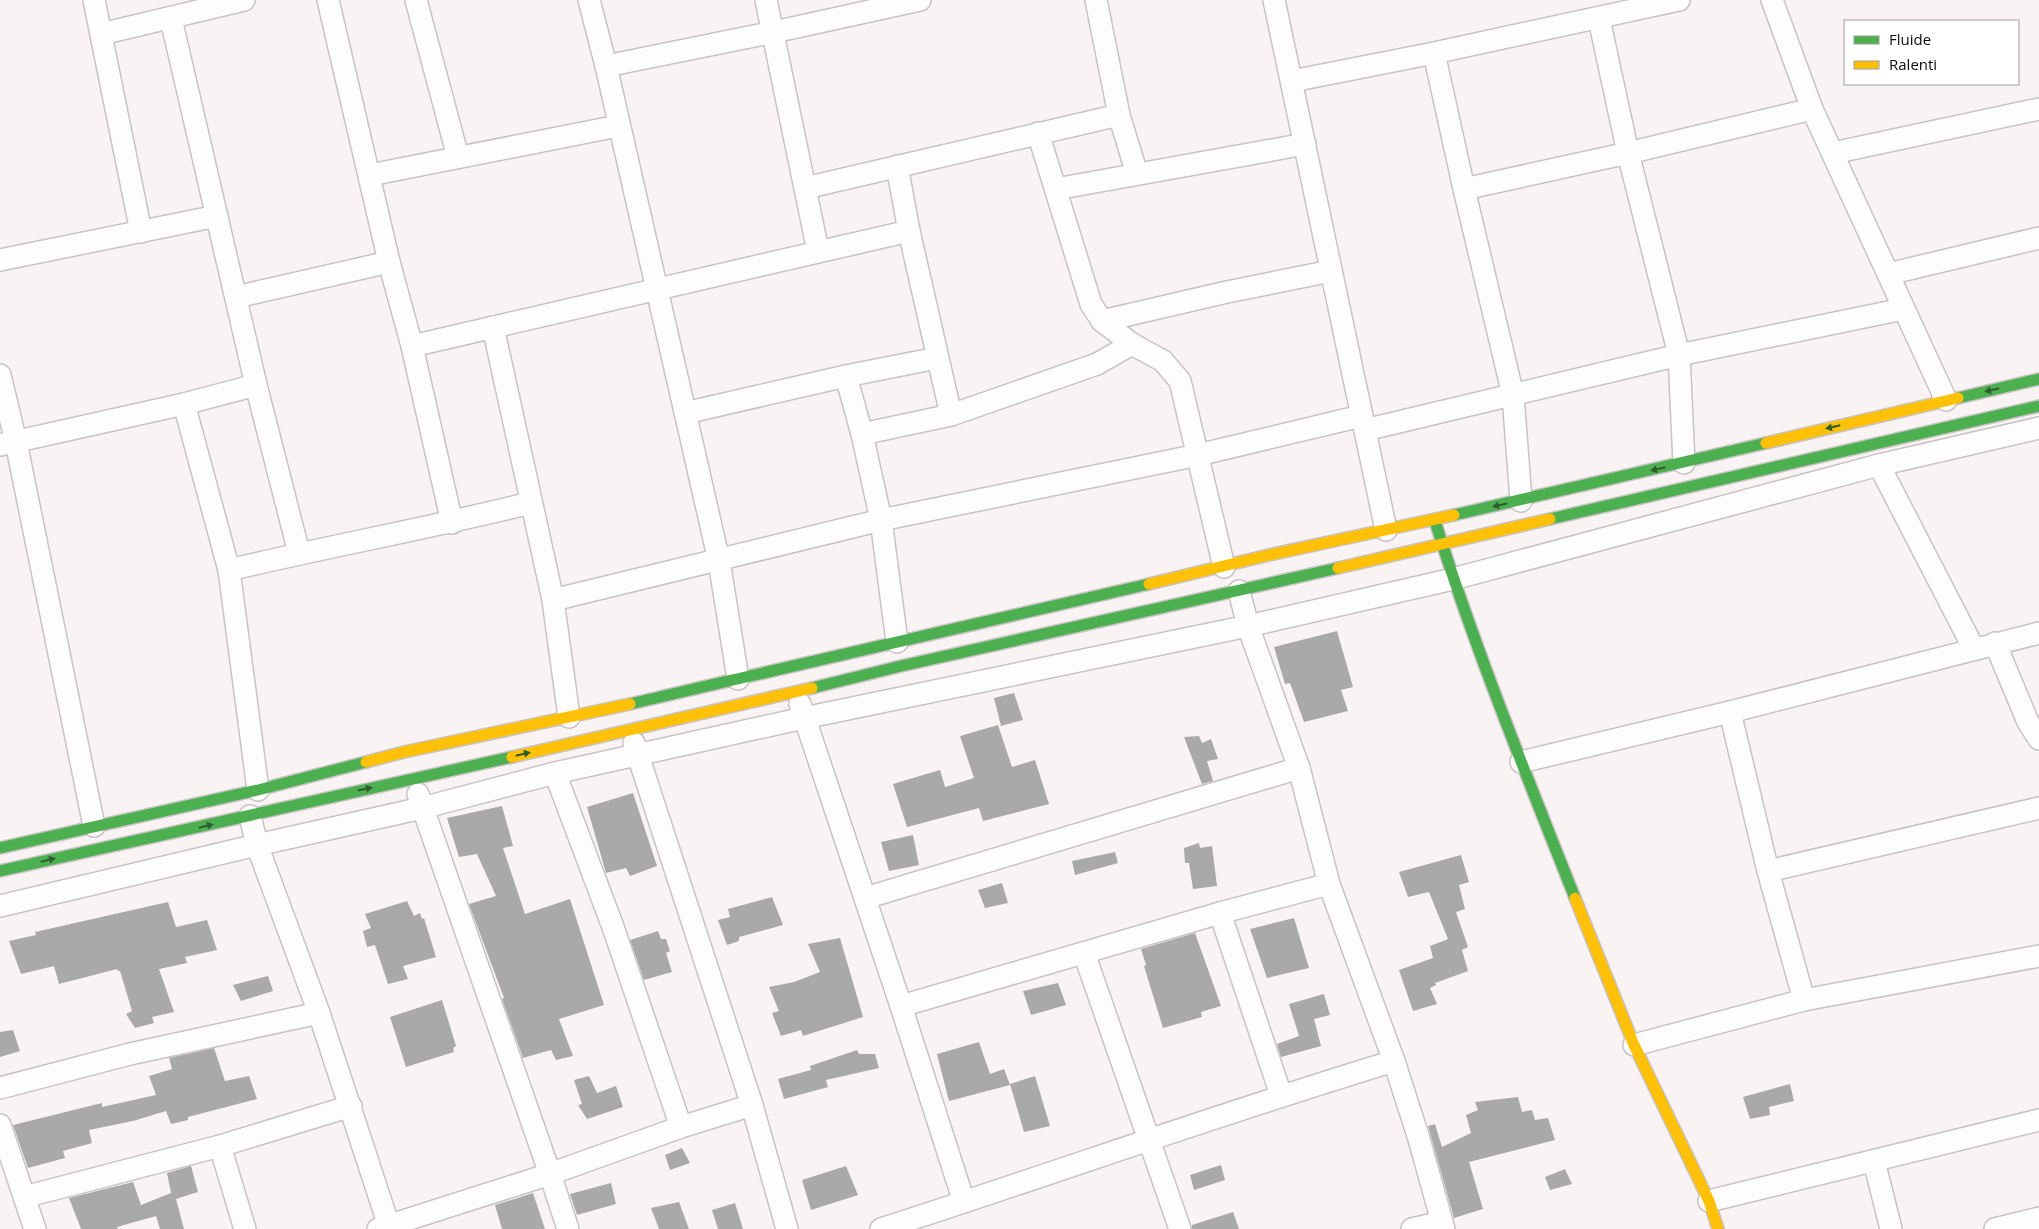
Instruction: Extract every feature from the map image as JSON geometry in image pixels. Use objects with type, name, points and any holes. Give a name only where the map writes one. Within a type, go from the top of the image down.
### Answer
[{"type":"main road","points":[[0,848],[258,790],[404,752],[970,627],[1269,555],[1522,501],[2039,379]]},
{"type":"main road","points":[[0,871],[1442,545],[1688,486],[2039,406]]},
{"type":"main road","points":[[1435,520],[1453,579],[1521,762],[1634,1045],[1709,1201],[1718,1229]]},
{"type":"street","points":[[94,0],[141,232]]},
{"type":"street","points":[[101,34],[172,19],[244,0]]},
{"type":"street","points":[[328,0],[389,262],[412,346],[452,523]]},
{"type":"street","points":[[416,0],[458,156]]},
{"type":"street","points":[[589,0],[606,66],[618,126],[719,561],[738,678]]},
{"type":"street","points":[[766,0],[818,251]]},
{"type":"street","points":[[606,66],[920,0]]},
{"type":"street","points":[[1096,0],[1119,115],[1137,174]]},
{"type":"street","points":[[1274,0],[1386,530]]},
{"type":"street","points":[[1292,81],[1434,53],[1679,0]]},
{"type":"street","points":[[1772,0],[1812,109],[1946,400]]},
{"type":"street","points":[[1598,18],[1628,153],[1679,355],[1684,463]]},
{"type":"street","points":[[172,19],[256,385],[299,553]]},
{"type":"street","points":[[1434,53],[1513,395],[1522,501]]},
{"type":"street","points":[[1464,189],[1628,153],[1812,109]]},
{"type":"street","points":[[1833,154],[2039,110]]},
{"type":"street","points":[[805,188],[1119,115]]},
{"type":"street","points":[[370,175],[458,156],[618,126]]},
{"type":"street","points":[[1038,133],[1091,304],[1102,320],[1132,344],[1163,361],[1180,381],[1224,567]]},
{"type":"street","points":[[1056,189],[1305,144]]},
{"type":"street","points":[[897,166],[909,231],[951,415]]},
{"type":"street","points":[[0,260],[217,216]]},
{"type":"street","points":[[412,346],[656,288],[909,231]]},
{"type":"street","points":[[1888,274],[2039,238]]},
{"type":"street","points":[[236,297],[389,262]]},
{"type":"street","points":[[1102,320],[1331,271]]},
{"type":"street","points":[[553,600],[881,520],[1363,423],[1513,395],[1679,355],[1903,309]]},
{"type":"street","points":[[493,327],[530,503],[553,600],[569,717]]},
{"type":"street","points":[[862,434],[951,415],[1096,364],[1132,344]]},
{"type":"street","points":[[685,413],[846,376],[937,358]]},
{"type":"street","points":[[0,375],[8,444],[94,826]]},
{"type":"street","points":[[846,376],[862,434],[881,520],[897,642]]},
{"type":"street","points":[[8,444],[184,404],[256,385]]},
{"type":"street","points":[[184,404],[229,570],[258,790]]},
{"type":"street","points":[[0,906],[422,808],[555,773],[804,718],[1248,626],[1453,579],[1879,465],[2039,428]]},
{"type":"street","points":[[1879,465],[1974,648]]},
{"type":"street","points":[[229,570],[299,553],[452,523],[530,503]]},
{"type":"street","points":[[1239,591],[1248,626],[1299,768],[1330,884],[1394,1061],[1419,1139],[1443,1225],[1412,1229]]},
{"type":"street","points":[[1521,762],[1730,712],[1974,648],[2039,633]]},
{"type":"street","points":[[1996,643],[2028,722],[2039,739]]},
{"type":"street","points":[[797,692],[964,1202]]},
{"type":"street","points":[[1730,712],[1768,871],[1804,1000]]},
{"type":"street","points":[[630,729],[752,1105],[787,1229]]},
{"type":"street","points":[[865,898],[1299,768]]},
{"type":"street","points":[[555,773],[613,927],[681,1127]]},
{"type":"street","points":[[413,778],[568,1229]]},
{"type":"street","points":[[1768,871],[2039,808]]},
{"type":"street","points":[[250,816],[257,845],[351,1106],[384,1227],[550,1174],[681,1127],[752,1105]]},
{"type":"street","points":[[901,1006],[1220,913],[1330,884]]},
{"type":"street","points":[[1220,913],[1281,1095]]},
{"type":"street","points":[[1084,953],[1180,1229]]},
{"type":"street","points":[[1634,1045],[1804,1000],[2039,956]]},
{"type":"street","points":[[0,1088],[130,1054],[319,1013]]},
{"type":"street","points":[[881,1229],[1150,1141],[1281,1095],[1394,1061]]},
{"type":"street","points":[[24,1198],[220,1146],[351,1106]]},
{"type":"street","points":[[1709,1201],[2039,1120]]},
{"type":"street","points":[[0,1125],[35,1229]]},
{"type":"street","points":[[220,1146],[246,1229]]},
{"type":"street","points":[[1874,1161],[1891,1229]]},
{"type":"street","points":[[1995,1229],[2039,1218]]},
{"type":"building","points":[[1337,631],[1353,687],[1341,690],[1348,711],[1304,722],[1290,683],[1285,684],[1274,647]]},
{"type":"building","points":[[1014,693],[1023,720],[1001,726],[994,698]]},
{"type":"building","points":[[998,725],[1012,767],[1035,760],[1049,804],[983,821],[979,808],[907,827],[893,784],[940,770],[945,787],[974,778],[960,736]]},
{"type":"building","points":[[1199,736],[1202,743],[1211,739],[1218,759],[1207,761],[1213,781],[1202,784],[1184,737]]},
{"type":"building","points":[[633,793],[657,866],[630,876],[626,868],[606,873],[587,807]]},
{"type":"building","points":[[502,806],[513,846],[503,848],[525,914],[570,899],[604,1005],[559,1019],[573,1056],[556,1060],[551,1050],[523,1058],[502,999],[504,998],[469,904],[496,896],[477,854],[459,857],[447,818]]},
{"type":"building","points":[[913,835],[919,865],[889,871],[881,842]]},
{"type":"building","points":[[1199,843],[1200,848],[1212,846],[1217,886],[1193,889],[1189,863],[1185,863],[1184,848]]},
{"type":"building","points":[[1115,852],[1118,863],[1075,875],[1072,861]]},
{"type":"building","points":[[1461,855],[1469,882],[1459,885],[1465,909],[1456,912],[1468,947],[1462,950],[1468,971],[1435,983],[1436,985],[1430,988],[1437,1004],[1413,1011],[1399,970],[1433,958],[1430,946],[1448,939],[1429,892],[1408,897],[1399,872]]},
{"type":"building","points":[[1002,883],[1008,903],[985,908],[978,890]]},
{"type":"building","points":[[772,897],[783,925],[739,937],[739,941],[727,945],[718,920],[730,917],[728,909]]},
{"type":"building","points":[[407,901],[414,916],[420,913],[422,919],[424,918],[436,957],[403,966],[408,979],[388,984],[375,945],[367,947],[363,931],[371,928],[365,914]]},
{"type":"building","points":[[168,902],[176,927],[207,920],[217,950],[185,957],[187,963],[159,969],[174,1012],[152,1017],[154,1023],[135,1028],[126,1014],[132,1011],[120,971],[117,969],[59,984],[54,966],[21,974],[9,941],[36,935],[35,932]]},
{"type":"building","points":[[1294,918],[1309,968],[1267,978],[1250,929]]},
{"type":"building","points":[[658,931],[661,939],[666,939],[670,951],[666,953],[672,972],[644,980],[630,940]]},
{"type":"building","points":[[1195,933],[1221,1006],[1201,1012],[1202,1017],[1163,1028],[1144,966],[1146,965],[1141,949]]},
{"type":"building","points":[[840,938],[863,1017],[803,1036],[801,1030],[781,1036],[772,1013],[779,1011],[769,987],[794,982],[820,972],[808,944]]},
{"type":"building","points":[[268,976],[273,991],[241,1001],[233,985]]},
{"type":"building","points":[[1058,983],[1066,1005],[1031,1015],[1023,991]]},
{"type":"building","points":[[1324,994],[1330,1015],[1314,1019],[1321,1046],[1281,1057],[1277,1044],[1299,1036],[1289,1004]]},
{"type":"building","points":[[442,1000],[456,1046],[453,1048],[454,1052],[406,1067],[390,1017]]},
{"type":"building","points":[[13,1030],[20,1051],[0,1057],[0,1032]]},
{"type":"building","points":[[979,1042],[990,1074],[1004,1069],[1010,1085],[949,1101],[937,1054]]},
{"type":"building","points":[[214,1048],[225,1081],[249,1076],[257,1099],[188,1117],[188,1120],[171,1124],[166,1111],[133,1121],[89,1130],[92,1143],[63,1151],[65,1158],[28,1168],[13,1125],[102,1103],[102,1107],[156,1095],[149,1076],[172,1069],[169,1058]]},
{"type":"building","points":[[857,1050],[859,1054],[875,1054],[879,1068],[826,1080],[828,1087],[784,1099],[778,1079],[811,1070],[810,1066]]},
{"type":"building","points":[[589,1076],[597,1093],[616,1086],[623,1107],[587,1119],[578,1105],[582,1104],[574,1080]]},
{"type":"building","points":[[1035,1076],[1050,1126],[1024,1132],[1010,1084]]},
{"type":"building","points":[[1790,1084],[1794,1101],[1769,1107],[1770,1115],[1750,1119],[1743,1097]]},
{"type":"building","points":[[1518,1097],[1522,1112],[1532,1110],[1535,1120],[1548,1118],[1555,1140],[1469,1162],[1483,1209],[1454,1218],[1428,1126],[1435,1124],[1442,1147],[1471,1133],[1466,1115],[1478,1110],[1475,1102]]},
{"type":"building","points":[[682,1148],[690,1163],[670,1170],[665,1155]]},
{"type":"building","points":[[1221,1165],[1225,1180],[1194,1190],[1190,1175]]},
{"type":"building","points":[[191,1166],[198,1192],[176,1199],[184,1229],[160,1229],[156,1216],[117,1227],[118,1229],[81,1229],[69,1198],[133,1182],[141,1205],[171,1193],[167,1173]]},
{"type":"building","points":[[846,1166],[858,1195],[811,1210],[802,1180]]},
{"type":"building","points":[[1565,1169],[1572,1184],[1550,1190],[1545,1177]]},
{"type":"building","points":[[611,1183],[616,1204],[577,1215],[570,1194]]},
{"type":"building","points":[[533,1193],[545,1229],[502,1229],[495,1205]]},
{"type":"building","points":[[679,1202],[689,1229],[659,1229],[651,1208]]},
{"type":"building","points":[[735,1203],[743,1229],[718,1229],[712,1210]]},
{"type":"building","points":[[1233,1212],[1239,1229],[1192,1229],[1192,1225]]},
{"type":"traffic: fast","points":[[1958,398],[2039,379]]},
{"type":"traffic: fast","points":[[1550,519],[2039,406]]},
{"type":"traffic: fast","points":[[1454,515],[1766,443]]},
{"type":"traffic: fast","points":[[1435,521],[1484,664],[1575,898]]},
{"type":"traffic: fast","points":[[812,688],[901,666],[1338,568]]},
{"type":"traffic: fast","points":[[630,704],[1149,584]]},
{"type":"traffic: fast","points":[[0,871],[512,757]]},
{"type":"traffic: fast","points":[[0,848],[258,790],[366,762]]},
{"type":"traffic: slow","points":[[1766,443],[1958,398]]},
{"type":"traffic: slow","points":[[1149,584],[1269,555],[1454,515]]},
{"type":"traffic: slow","points":[[1338,568],[1550,519]]},
{"type":"traffic: slow","points":[[512,757],[812,688]]},
{"type":"traffic: slow","points":[[366,762],[404,752],[630,704]]},
{"type":"traffic: slow","points":[[1575,898],[1634,1045],[1709,1201],[1718,1229]]}]
